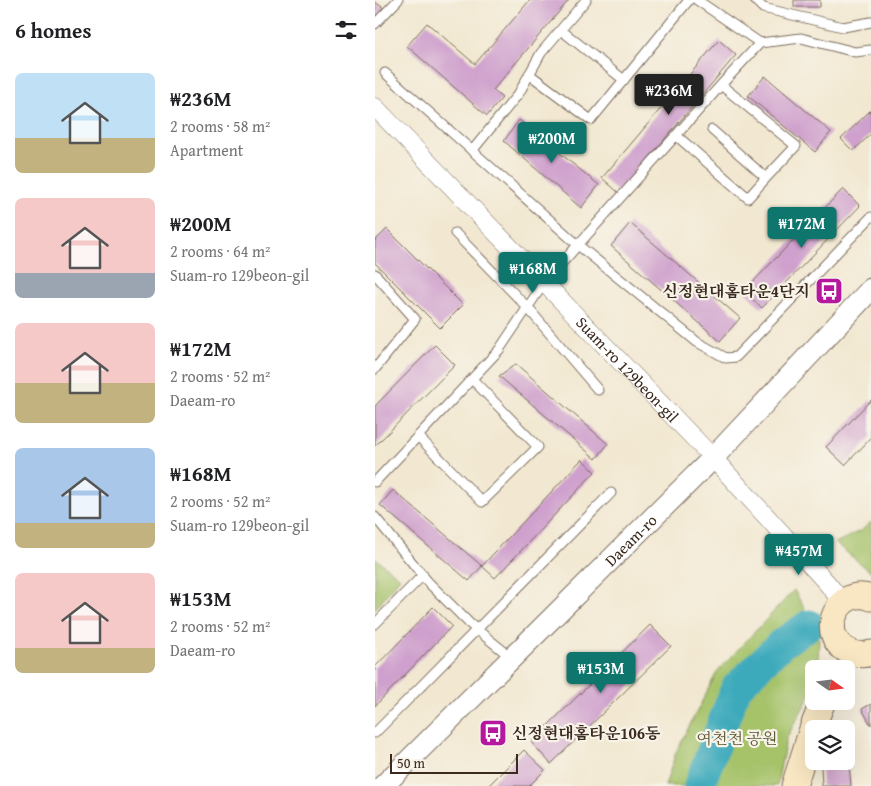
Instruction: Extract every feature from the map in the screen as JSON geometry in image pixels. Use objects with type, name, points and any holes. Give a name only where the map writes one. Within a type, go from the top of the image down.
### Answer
[{"type":"main road","points":[[871,598],[867,596],[852,598],[843,603],[836,611],[832,628],[839,659],[854,654],[864,655],[871,653]]},
{"type":"main road","points":[[794,786],[819,710]]},
{"type":"street","name":"Suam-ro 129beon-gil","points":[[377,113],[713,458],[795,547],[843,603]]},
{"type":"street","name":"Daeam-ro","points":[[383,786],[713,458],[871,290]]},
{"type":"lane","points":[[375,24],[398,0]]},
{"type":"lane","points":[[472,150],[519,93],[541,53],[585,0]]},
{"type":"lane","points":[[529,74],[591,120],[689,0]]},
{"type":"lane","points":[[697,0],[760,43]]},
{"type":"lane","points":[[755,0],[763,8],[843,27],[871,22]]},
{"type":"lane","points":[[561,30],[624,80]]},
{"type":"lane","points":[[375,482],[499,350],[544,283],[760,43],[801,38],[855,52],[871,50]]},
{"type":"lane","points":[[385,73],[578,245],[697,342],[726,358],[736,357],[871,217]]},
{"type":"lane","points":[[677,136],[748,198],[796,146],[721,85]]},
{"type":"lane","points":[[712,130],[766,178]]},
{"type":"lane","points":[[455,233],[527,308],[598,390]]},
{"type":"lane","points":[[375,274],[415,319],[375,367]]},
{"type":"lane","points":[[418,436],[482,502],[538,447],[471,378]]},
{"type":"lane","points":[[375,733],[611,493]]},
{"type":"lane","points":[[375,517],[423,575],[477,630],[511,658]]},
{"type":"lane","points":[[375,624],[423,575]]},
{"type":"green space","points":[[871,522],[871,572],[835,543],[862,530]]},
{"type":"green space","points":[[375,558],[400,578],[375,609]]},
{"type":"green space","name":"여천천 공원","points":[[794,590],[819,635],[818,660],[805,660],[805,704],[786,739],[777,786],[665,786],[676,752],[717,672]]},
{"type":"building","points":[[530,0],[569,0],[493,90],[502,98],[487,116],[407,46],[427,23],[475,64]]},
{"type":"building","points":[[794,0],[820,0],[820,7],[794,7]]},
{"type":"building","points":[[375,2],[385,9],[375,20]]},
{"type":"building","points":[[719,40],[736,55],[619,193],[602,178]]},
{"type":"building","points":[[765,76],[831,132],[815,152],[748,96]]},
{"type":"building","points":[[871,110],[871,134],[853,151],[841,139]]},
{"type":"building","points":[[519,120],[599,185],[581,208],[504,141]]},
{"type":"building","points":[[843,189],[860,206],[762,308],[744,291]]},
{"type":"building","points":[[630,223],[740,318],[720,341],[611,246]]},
{"type":"building","points":[[387,229],[463,305],[440,328],[375,263],[375,241]]},
{"type":"building","points":[[435,345],[455,365],[375,446],[375,406]]},
{"type":"building","points":[[516,364],[608,444],[596,459],[499,376]]},
{"type":"building","points":[[871,400],[871,438],[845,465],[826,447]]},
{"type":"building","points":[[582,459],[595,472],[495,578],[482,566]]},
{"type":"building","points":[[393,490],[482,566],[469,581],[380,505]]},
{"type":"building","points":[[433,607],[452,626],[375,706],[375,667]]},
{"type":"building","points":[[650,625],[671,646],[551,764],[531,742]]},
{"type":"building","points":[[871,704],[871,725],[862,709]]},
{"type":"building","points":[[524,750],[545,770],[529,786],[488,786]]},
{"type":"building","points":[[821,770],[850,770],[851,786],[822,786]]},
{"type":"waterway","points":[[699,786],[736,688],[781,644],[809,625]]},
{"type":"place","name":"신정현대홈타운4단지","points":[[829,291]]},
{"type":"place","name":"신정현대홈타운106동","points":[[493,733]]}]
